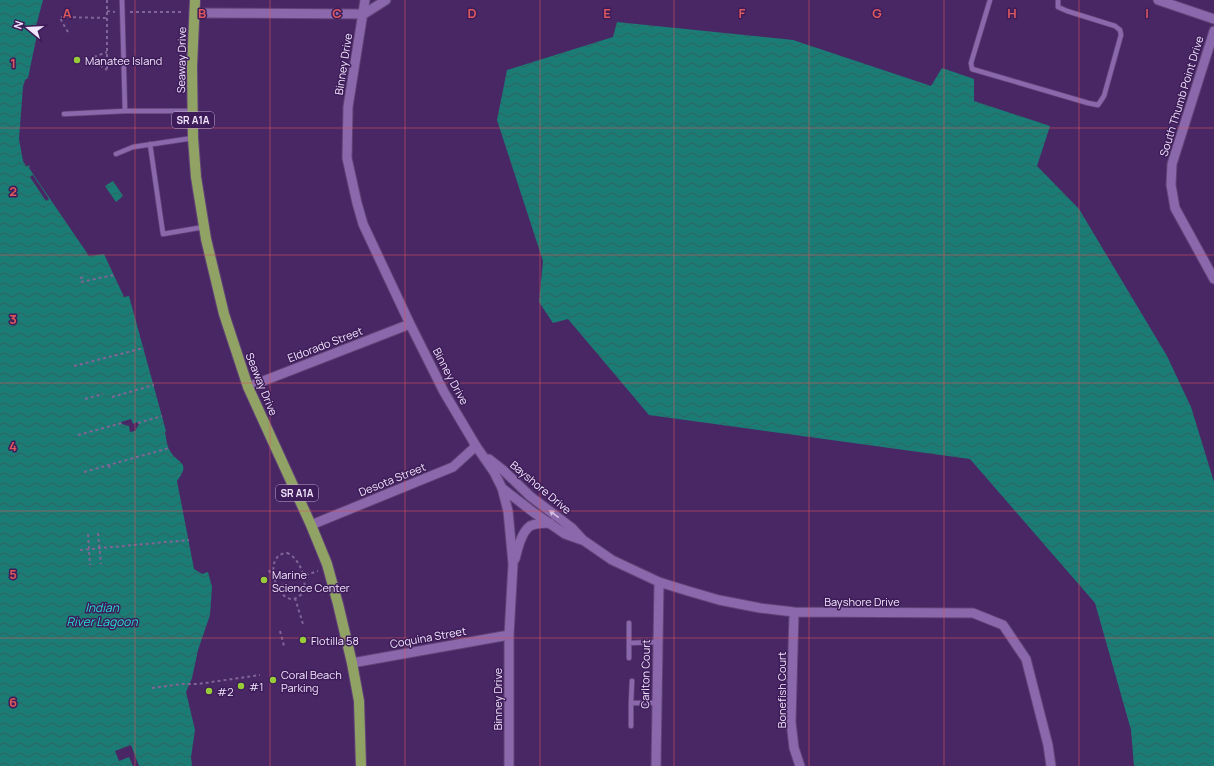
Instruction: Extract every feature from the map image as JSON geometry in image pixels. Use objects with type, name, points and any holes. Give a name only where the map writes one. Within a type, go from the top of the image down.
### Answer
[{"type":"main road","name":"Seaway Drive","points":[[195,0],[192,66],[193,138],[196,177],[204,227],[224,314],[248,387],[311,525],[326,564],[338,604],[352,662],[359,701],[361,766]]},
{"type":"street","name":"Binney Drive","points":[[365,0],[364,14],[348,107],[347,158],[363,224],[444,392],[476,446],[494,472],[502,488],[508,511],[513,564],[509,635],[509,766]]},
{"type":"street","points":[[194,13],[364,14],[386,0]]},
{"type":"street","points":[[1158,0],[1214,19]]},
{"type":"street","name":"South Thumb Point Drive","points":[[1214,31],[1172,164],[1171,185],[1175,208],[1214,277]]},
{"type":"street","name":"Eldorado Street","points":[[248,387],[410,324]]},
{"type":"street","name":"Desota Street","points":[[311,525],[454,467],[476,446]]},
{"type":"street","name":"Bayshore Drive","points":[[482,454],[530,496],[572,528],[583,540],[612,560],[659,582],[719,600],[760,608],[794,612],[973,613],[1003,625],[1026,659],[1048,745],[1051,766]]},
{"type":"street","name":"Bayshore Drive","points":[[502,488],[565,534],[583,540]]},
{"type":"street","name":"Bayshore Drive","points":[[513,564],[523,534],[530,526],[540,523],[550,523]]},
{"type":"street","name":"Carlton Court","points":[[656,766],[659,582]]},
{"type":"street","name":"Bonefish Court","points":[[794,612],[791,722],[794,748],[800,766]]},
{"type":"street","name":"Coquina Street","points":[[352,662],[509,635]]},
{"type":"lane","points":[[122,0],[125,111]]},
{"type":"lane","points":[[990,0],[971,63],[972,70],[1098,105],[1104,96],[1121,35],[1120,30],[1115,26],[1058,7],[1058,0]]},
{"type":"lane","points":[[64,114],[125,111],[192,111]]},
{"type":"lane","points":[[116,154],[133,147],[193,138]]},
{"type":"lane","points":[[150,144],[163,234],[204,227]]},
{"type":"lane","points":[[629,623],[629,658]]},
{"type":"lane","points":[[629,643],[658,642]]},
{"type":"lane","points":[[631,726],[632,681]]},
{"type":"lane","points":[[631,703],[657,704]]},
{"type":"path","points":[[95,62],[107,70],[106,0]]},
{"type":"path","points":[[107,11],[183,12]]},
{"type":"path","points":[[68,32],[60,17],[107,18]]},
{"type":"path","points":[[94,57],[107,52]]},
{"type":"path","points":[[81,282],[114,275]]},
{"type":"path","points":[[80,278],[85,277]]},
{"type":"path","points":[[74,366],[144,348]]},
{"type":"path","points":[[112,397],[154,385]]},
{"type":"path","points":[[85,400],[103,394]]},
{"type":"path","points":[[138,423],[162,416]]},
{"type":"path","points":[[78,435],[122,423]]},
{"type":"path","points":[[84,472],[169,448]]},
{"type":"path","points":[[109,465],[110,469]]},
{"type":"path","points":[[98,533],[101,564]]},
{"type":"path","points":[[88,534],[90,565]]},
{"type":"path","points":[[80,550],[189,540]]},
{"type":"path","points":[[287,553],[294,556],[303,576],[304,583],[302,593],[298,597],[292,599],[286,597],[279,592],[277,588],[274,564],[276,559],[281,554],[287,553]]},
{"type":"path","points":[[269,570],[270,575],[275,574]]},
{"type":"path","points":[[300,577],[318,571]]},
{"type":"path","points":[[279,592],[284,591],[282,584]]},
{"type":"path","points":[[295,598],[303,624]]},
{"type":"path","points":[[280,631],[284,646],[286,645]]},
{"type":"path","points":[[152,688],[182,684],[198,684],[260,675]]},
{"type":"water","name":"Indian River Lagoon","points":[[0,0],[47,0],[38,30],[28,78],[31,79],[27,127],[29,168],[89,256],[104,254],[124,297],[129,296],[166,431],[168,447],[183,466],[181,475],[177,481],[194,569],[202,574],[208,572],[212,587],[210,615],[198,650],[192,678],[186,692],[195,730],[191,757],[192,766],[0,766]]},
{"type":"water","points":[[617,22],[793,40],[931,86],[942,68],[974,79],[974,101],[1050,126],[1037,166],[1079,209],[1167,356],[1191,407],[1214,482],[1214,766],[1134,766],[1131,730],[1095,603],[970,459],[649,415],[568,319],[553,323],[539,302],[543,261],[497,120],[507,70],[613,37]]},
{"type":"water","points":[[113,181],[123,196],[116,202],[105,186]]},
{"type":"pier","points":[[43,0],[49,0],[41,30],[36,26]]},
{"type":"pier","points":[[28,78],[33,79],[29,127],[32,165],[26,166],[23,161],[19,139],[23,87],[25,80]]},
{"type":"pier","points":[[33,175],[49,199],[46,201],[30,177]]},
{"type":"pier","points":[[131,419],[133,424],[138,422],[139,424],[135,431],[130,432],[129,426],[122,424],[121,422]]},
{"type":"pier","points":[[131,745],[139,766],[133,766],[129,757],[119,761],[115,751]]},
{"type":"place","name":"Manatee Island","points":[[77,60]]},
{"type":"place","name":"Marine Science Center","points":[[264,580]]},
{"type":"place","name":"Flotilla 58","points":[[303,640]]},
{"type":"place","name":"Coral Beach Parking","points":[[273,680]]},
{"type":"place","name":"#1","points":[[241,686]]},
{"type":"place","name":"#2","points":[[209,691]]}]
